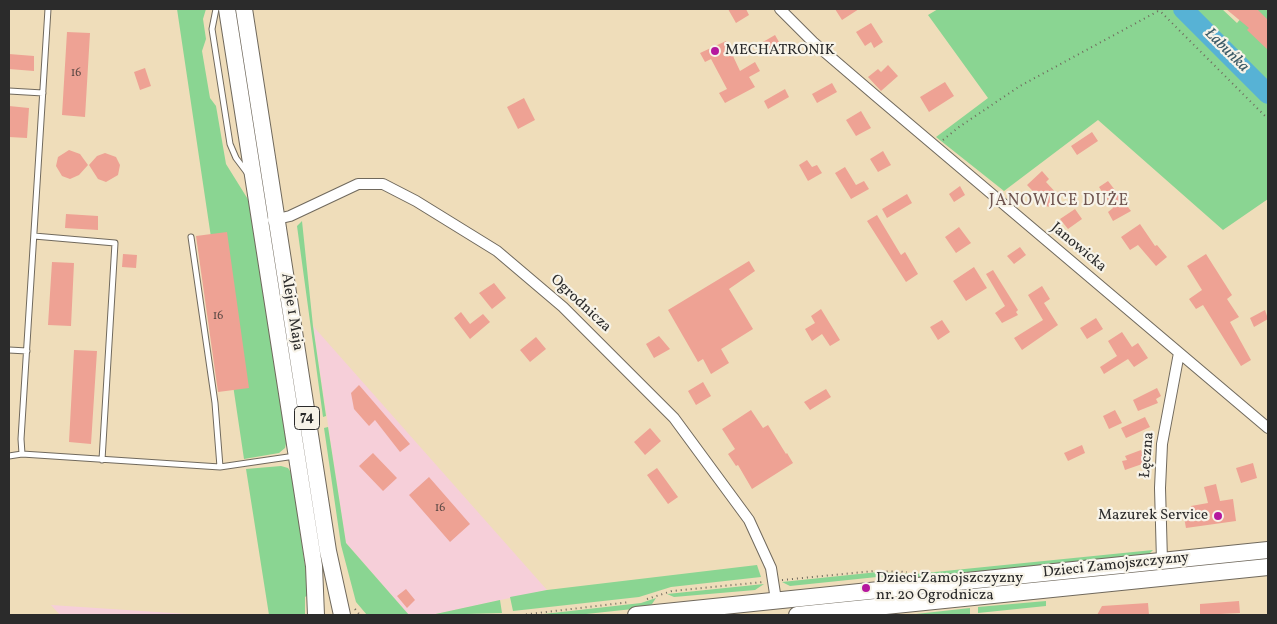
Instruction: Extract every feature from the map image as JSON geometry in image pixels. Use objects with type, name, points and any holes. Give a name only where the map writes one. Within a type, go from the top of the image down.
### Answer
[{"type":"main road","name":"Aleje 1 Maja","points":[[227,9],[254,181],[268,221]]},
{"type":"main road","name":"Aleje 1 Maja","points":[[244,9],[268,221],[305,455],[316,615]]},
{"type":"main road","name":"Aleje 1 Maja","points":[[305,455],[342,615]]},
{"type":"main road","name":"Dzieci Zamojszczyzny","points":[[636,606],[776,600],[1268,550]]},
{"type":"main road","name":"Dzieci Zamojszczyzny","points":[[797,615],[1268,567]]},
{"type":"street","name":"Janowicka","points":[[780,9],[813,42],[1268,428]]},
{"type":"street","name":"Ogrodnicza","points":[[268,221],[290,216],[358,184],[383,184],[416,201],[497,251],[563,307],[674,418],[749,520],[768,561],[776,600]]},
{"type":"street","name":"Łęczna","points":[[1162,561],[1160,488],[1162,444],[1179,353]]},
{"type":"lane","points":[[22,454],[21,439],[48,9]]},
{"type":"lane","points":[[216,9],[212,29],[230,144],[236,158],[254,181]]},
{"type":"lane","points":[[9,91],[43,93]]},
{"type":"lane","points":[[34,236],[115,243],[102,460]]},
{"type":"lane","points":[[191,237],[215,403],[220,467]]},
{"type":"lane","points":[[9,350],[27,351]]},
{"type":"lane","points":[[9,456],[22,454],[220,467],[305,455]]},
{"type":"path","points":[[936,147],[959,127],[1020,86],[1160,9],[1268,118]]},
{"type":"path","points":[[520,615],[636,606],[672,591],[874,571],[912,572]]},
{"type":"shaded area","points":[[313,326],[547,590],[431,615],[409,615],[346,543]]},
{"type":"shaded area","points":[[51,605],[202,615],[60,615]]},
{"type":"green space","points":[[177,9],[206,9],[203,19],[206,39],[202,51],[210,98],[216,106],[226,164],[249,201],[251,208],[287,439],[285,448],[279,453],[244,459]]},
{"type":"green space","points":[[938,9],[1222,9],[1237,23],[1249,9],[1268,9],[1268,199],[1223,230],[1098,120],[1004,191],[936,137],[988,98],[928,15]]},
{"type":"green space","points":[[302,221],[313,326],[326,416],[323,417],[297,226]]},
{"type":"green space","points":[[328,427],[346,543],[409,615],[367,615],[356,602],[341,545],[324,428]]},
{"type":"green space","points":[[281,466],[288,468],[292,474],[309,594],[305,597],[305,615],[269,615],[246,469]]},
{"type":"green space","points":[[1153,550],[1149,554],[920,578],[877,577],[790,586],[782,582],[878,572],[915,574]]},
{"type":"green space","points":[[757,565],[761,577],[671,587],[639,597],[513,611],[510,597],[547,590]]},
{"type":"green space","points":[[764,584],[755,590],[674,597],[667,594]]},
{"type":"green space","points":[[656,598],[652,604],[642,608],[577,615],[535,615],[641,603]]},
{"type":"green space","points":[[500,600],[502,613],[431,615]]},
{"type":"green space","points":[[1046,601],[1046,606],[978,613],[978,607]]},
{"type":"green space","points":[[970,608],[970,614],[916,615],[916,614]]},
{"type":"building","points":[[728,9],[746,9],[749,15],[736,23]]},
{"type":"building","points":[[835,9],[859,9],[842,20]]},
{"type":"building","points":[[1226,9],[1257,9],[1268,20],[1268,50],[1247,30],[1249,28]]},
{"type":"building","points":[[871,23],[883,42],[874,48],[871,42],[865,46],[856,32]]},
{"type":"building","points":[[67,32],[90,33],[85,117],[62,115]]},
{"type":"building","points":[[775,35],[783,49],[771,56],[763,42]]},
{"type":"building","points":[[726,41],[740,71],[755,62],[760,71],[749,77],[755,87],[725,103],[719,93],[727,89],[711,59],[705,62],[700,53]]},
{"type":"building","points":[[9,54],[34,56],[34,71],[9,69]]},
{"type":"building","points":[[888,65],[898,76],[881,91],[868,77],[878,69],[881,72]]},
{"type":"building","points":[[145,68],[151,86],[140,90],[134,72]]},
{"type":"building","points":[[945,82],[954,96],[929,112],[920,97]]},
{"type":"building","points":[[832,83],[837,92],[817,103],[812,94]]},
{"type":"building","points":[[785,89],[789,97],[768,109],[764,101]]},
{"type":"building","points":[[524,98],[535,120],[518,129],[507,107]]},
{"type":"building","points":[[9,106],[29,108],[27,138],[9,137]]},
{"type":"building","points":[[861,111],[871,128],[856,136],[846,120]]},
{"type":"building","points":[[1092,132],[1098,141],[1077,155],[1071,146]]},
{"type":"building","points":[[69,150],[80,154],[88,165],[79,175],[70,179],[62,176],[56,166],[58,157]]},
{"type":"building","points":[[883,151],[891,165],[878,172],[870,159]]},
{"type":"building","points":[[105,153],[116,157],[120,165],[118,175],[106,182],[98,179],[89,165],[97,156]]},
{"type":"building","points":[[807,160],[812,167],[817,165],[822,173],[808,181],[799,165]]},
{"type":"building","points":[[845,167],[856,185],[864,181],[869,189],[851,199],[835,173]]},
{"type":"building","points":[[1042,171],[1049,179],[1046,182],[1059,196],[1048,207],[1027,185]]},
{"type":"building","points":[[1108,181],[1131,211],[1113,221],[1108,212],[1113,208],[1099,187]]},
{"type":"building","points":[[960,186],[965,195],[954,202],[949,194]]},
{"type":"building","points":[[907,194],[912,203],[887,218],[882,209]]},
{"type":"building","points":[[1075,209],[1082,219],[1068,229],[1060,219]]},
{"type":"building","points":[[66,214],[98,216],[98,230],[65,228]]},
{"type":"building","points":[[877,215],[901,255],[905,252],[918,274],[906,282],[867,221]]},
{"type":"building","points":[[1140,224],[1155,246],[1157,245],[1167,257],[1156,266],[1138,245],[1130,250],[1121,237]]},
{"type":"building","points":[[959,227],[971,243],[956,253],[945,237]]},
{"type":"building","points":[[227,232],[249,388],[218,392],[196,236]]},
{"type":"building","points":[[1020,247],[1026,255],[1014,264],[1007,256]]},
{"type":"building","points":[[123,254],[137,255],[136,268],[122,267]]},
{"type":"building","points":[[1206,254],[1232,295],[1227,299],[1239,317],[1230,322],[1251,360],[1241,366],[1203,305],[1196,309],[1189,299],[1202,290],[1187,266]]},
{"type":"building","points":[[749,261],[755,271],[729,289],[753,329],[721,349],[729,363],[711,374],[703,359],[698,362],[668,310]]},
{"type":"building","points":[[52,262],[74,263],[71,326],[48,325]]},
{"type":"building","points":[[974,267],[987,288],[966,301],[953,281]]},
{"type":"building","points":[[993,270],[1018,310],[1016,312],[1018,315],[1002,323],[995,313],[1005,306],[986,274]]},
{"type":"building","points":[[494,283],[506,298],[492,309],[479,293]]},
{"type":"building","points":[[1042,286],[1050,299],[1044,303],[1058,325],[1022,350],[1014,338],[1043,320],[1028,295]]},
{"type":"building","points":[[821,309],[840,340],[830,346],[822,334],[812,341],[805,329],[815,323],[811,316]]},
{"type":"building","points":[[1265,310],[1268,319],[1254,327],[1250,318]]},
{"type":"building","points":[[461,312],[470,324],[483,314],[490,322],[470,339],[454,318]]},
{"type":"building","points":[[1096,318],[1103,329],[1087,339],[1080,328]]},
{"type":"building","points":[[942,320],[950,332],[938,340],[930,327]]},
{"type":"building","points":[[1122,332],[1132,347],[1138,343],[1148,358],[1134,367],[1128,359],[1104,374],[1100,367],[1117,356],[1108,341]]},
{"type":"building","points":[[659,336],[670,349],[654,358],[646,344]]},
{"type":"building","points":[[536,337],[546,349],[530,362],[520,350]]},
{"type":"building","points":[[74,350],[97,351],[91,444],[69,442]]},
{"type":"building","points":[[703,382],[711,396],[696,405],[688,391]]},
{"type":"building","points":[[359,385],[410,444],[400,452],[375,420],[369,426],[354,409],[351,393]]},
{"type":"building","points":[[1157,388],[1161,396],[1156,399],[1158,403],[1138,411],[1133,400]]},
{"type":"building","points":[[826,389],[831,397],[810,410],[804,402]]},
{"type":"building","points":[[751,410],[763,428],[768,425],[793,463],[752,489],[738,465],[736,466],[728,454],[735,449],[722,429]]},
{"type":"building","points":[[1115,410],[1122,423],[1109,429],[1103,416]]},
{"type":"building","points":[[1145,417],[1150,427],[1126,438],[1121,428]]},
{"type":"building","points":[[650,428],[661,441],[645,455],[634,442]]},
{"type":"building","points":[[1082,445],[1085,453],[1068,461],[1064,453]]},
{"type":"building","points":[[1141,450],[1145,463],[1125,470],[1122,461],[1127,460],[1125,456]]},
{"type":"building","points":[[373,453],[397,478],[383,491],[359,466]]},
{"type":"building","points":[[1253,463],[1257,478],[1241,483],[1236,468]]},
{"type":"building","points":[[657,468],[678,497],[668,504],[647,475]]},
{"type":"building","points":[[429,477],[470,524],[450,542],[409,495]]},
{"type":"building","name":"Mazurek Service","points":[[1216,484],[1220,501],[1233,499],[1236,521],[1186,528],[1183,512],[1192,511],[1191,506],[1208,503],[1204,487]]},
{"type":"building","points":[[406,589],[415,600],[407,608],[397,596]]},
{"type":"building","points":[[1239,601],[1240,613],[1200,615],[1200,604]]},
{"type":"building","points":[[1148,603],[1149,615],[1097,615],[1102,606]]},
{"type":"waterway","name":"Łabuńka","points":[[1183,9],[1268,94]]},
{"type":"place","name":"MECHATRONIK","points":[[715,51]]},
{"type":"place","name":"Mazurek Service","points":[[1218,516]]},
{"type":"place","name":"Dzieci Zamojszczyzny nr. 20 Ogrodnicza","points":[[866,588]]},
{"type":"district","name":"JANOWICE DUŻE","points":[[1059,202]]}]
